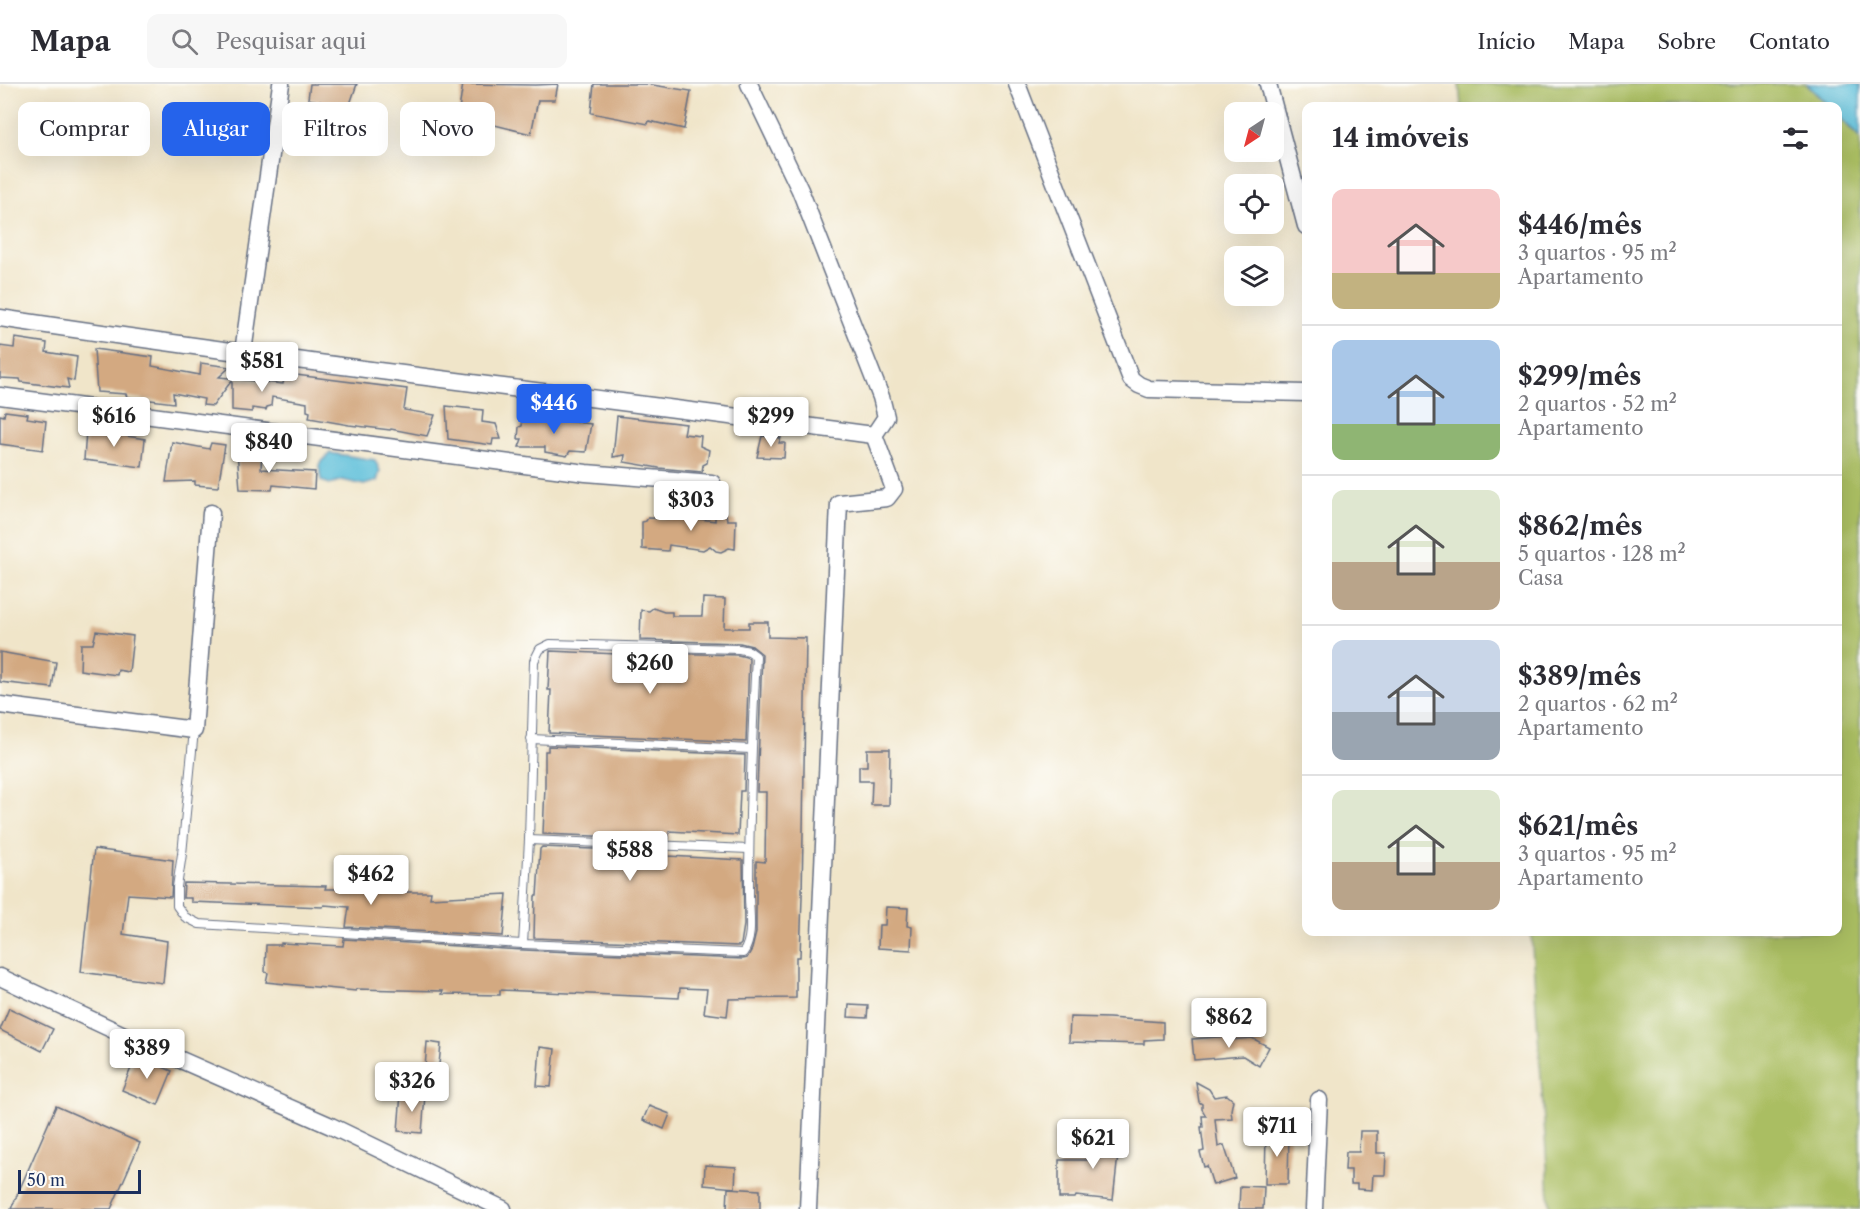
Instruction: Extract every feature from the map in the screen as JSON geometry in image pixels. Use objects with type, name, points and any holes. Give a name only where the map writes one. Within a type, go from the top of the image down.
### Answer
[{"type":"street","points":[[243,352],[281,84]]},
{"type":"street","points":[[749,84],[800,190],[881,397],[886,417],[874,435]]},
{"type":"street","points":[[1017,84],[1131,380],[1149,389],[1302,393]]},
{"type":"street","points":[[1268,84],[1302,211]]},
{"type":"street","points":[[0,318],[467,383],[874,435]]},
{"type":"street","points":[[0,396],[586,473],[712,483]]},
{"type":"street","points":[[808,1209],[839,503],[887,498],[894,489],[874,435]]},
{"type":"street","points":[[0,705],[194,730],[211,513]]},
{"type":"street","points":[[0,977],[124,1035],[331,1126],[503,1209]]},
{"type":"street","points":[[1314,1209],[1319,1100]]},
{"type":"lane","points":[[194,730],[177,887],[177,906],[185,917],[199,924],[523,944],[743,952],[748,946],[750,932],[751,749],[756,656],[740,649],[550,645],[540,649],[534,661],[530,840],[523,944]]},
{"type":"lane","points":[[531,739],[751,749]]},
{"type":"lane","points":[[530,840],[749,849]]},
{"type":"green space","points":[[1459,84],[1806,84],[1824,102],[1461,102]]},
{"type":"green space","points":[[1842,120],[1860,139],[1860,1209],[1550,1209],[1531,936],[1842,936]]},
{"type":"water","points":[[1807,84],[1860,84],[1860,138],[1842,119],[1842,102],[1825,102]]},
{"type":"water","points":[[330,453],[375,460],[380,471],[377,481],[364,485],[342,480],[330,484],[321,481],[319,465]]},
{"type":"building","points":[[310,84],[357,84],[351,102],[323,102],[308,99]]},
{"type":"building","points":[[463,84],[558,84],[555,100],[538,100],[531,134],[495,125],[495,102],[460,102]]},
{"type":"building","points":[[594,84],[646,84],[691,91],[684,129],[649,121],[648,124],[591,113]]},
{"type":"building","points":[[15,338],[47,343],[46,352],[77,357],[74,381],[67,379],[69,388],[21,382],[20,379],[0,378],[0,346],[14,348]]},
{"type":"building","points":[[94,349],[153,357],[152,366],[200,375],[201,363],[230,367],[219,377],[283,384],[285,375],[296,375],[407,389],[404,410],[435,415],[427,436],[309,418],[307,403],[272,397],[271,406],[266,410],[252,408],[252,412],[232,410],[232,380],[213,406],[203,405],[204,399],[173,393],[174,403],[127,397],[126,394],[97,392]]},
{"type":"building","points":[[446,406],[483,410],[482,422],[496,424],[501,439],[493,439],[492,445],[448,439]]},
{"type":"building","points":[[5,411],[28,414],[27,418],[46,421],[43,450],[0,444],[0,415],[4,416]]},
{"type":"building","points":[[523,416],[591,424],[586,452],[570,451],[567,456],[545,452],[545,447],[519,447],[522,439],[518,439],[519,427],[522,426]]},
{"type":"building","points":[[617,416],[686,424],[684,434],[701,436],[700,446],[709,450],[707,463],[703,465],[702,472],[624,462],[625,455],[613,457]]},
{"type":"building","points":[[104,429],[127,431],[126,436],[145,439],[142,467],[84,460],[86,430],[104,433]]},
{"type":"building","points":[[762,436],[781,438],[779,443],[785,443],[784,458],[757,457]]},
{"type":"building","points":[[172,442],[209,449],[211,443],[225,445],[218,487],[195,485],[195,481],[166,482]]},
{"type":"building","points":[[262,450],[261,469],[315,472],[314,489],[273,485],[272,490],[240,489],[237,451]]},
{"type":"building","points":[[722,491],[727,520],[736,520],[735,549],[729,548],[721,552],[710,546],[703,550],[669,545],[668,551],[642,549],[642,522],[648,518],[692,518],[715,521],[715,493]]},
{"type":"building","points":[[703,598],[725,599],[724,628],[749,628],[749,622],[768,622],[768,637],[806,638],[802,897],[800,957],[796,957],[796,998],[729,999],[727,1016],[704,1013],[707,989],[680,988],[679,998],[500,990],[500,995],[442,994],[443,991],[356,989],[356,991],[266,982],[268,973],[265,972],[266,945],[281,945],[281,943],[343,946],[344,939],[523,950],[747,958],[756,933],[756,861],[765,862],[766,792],[757,792],[762,654],[752,646],[740,643],[640,640],[641,610],[649,611],[653,608],[672,612],[672,616],[702,616]]},
{"type":"building","points":[[96,631],[133,636],[129,672],[118,670],[117,675],[80,670],[81,644],[93,644]]},
{"type":"building","points":[[550,651],[746,657],[749,659],[746,742],[549,733]]},
{"type":"building","points":[[0,652],[56,662],[52,688],[0,682]]},
{"type":"building","points":[[548,746],[745,755],[744,791],[740,791],[738,835],[669,831],[669,839],[543,834],[545,751],[548,751]]},
{"type":"building","points":[[867,749],[890,749],[889,805],[871,805],[872,781],[859,781],[859,766],[867,766]]},
{"type":"building","points":[[542,847],[668,852],[668,856],[743,860],[744,925],[741,944],[739,946],[534,938],[535,896],[537,896]]},
{"type":"building","points":[[94,849],[173,860],[171,897],[128,894],[123,934],[167,941],[163,983],[81,972]]},
{"type":"building","points":[[184,883],[326,886],[325,889],[362,889],[362,892],[431,892],[430,898],[507,894],[503,936],[346,927],[349,907],[191,902],[191,898],[183,898]]},
{"type":"building","points":[[886,907],[908,908],[907,926],[912,927],[911,950],[878,948],[879,925],[885,925]]},
{"type":"building","points":[[849,1005],[868,1006],[867,1018],[848,1017]]},
{"type":"building","points":[[9,1008],[53,1029],[42,1051],[0,1030]]},
{"type":"building","points":[[1070,1017],[1163,1022],[1163,1039],[1144,1040],[1144,1044],[1069,1042]]},
{"type":"building","points":[[1230,1036],[1231,1040],[1252,1038],[1269,1047],[1259,1066],[1243,1056],[1194,1060],[1192,1039]]},
{"type":"building","points":[[427,1042],[441,1044],[436,1095],[423,1094]]},
{"type":"building","points":[[540,1047],[555,1049],[551,1087],[537,1086]]},
{"type":"building","points":[[136,1056],[172,1071],[158,1105],[122,1090]]},
{"type":"building","points":[[1196,1082],[1209,1089],[1214,1097],[1227,1095],[1233,1100],[1232,1118],[1215,1119],[1218,1147],[1224,1145],[1235,1178],[1213,1185],[1200,1152],[1204,1151],[1202,1116],[1206,1116],[1199,1102]]},
{"type":"building","points":[[401,1093],[425,1095],[422,1133],[398,1131]]},
{"type":"building","points":[[56,1106],[140,1143],[111,1209],[11,1209]]},
{"type":"building","points":[[649,1106],[670,1114],[664,1129],[643,1120]]},
{"type":"building","points":[[1360,1131],[1377,1131],[1377,1153],[1386,1153],[1385,1175],[1373,1175],[1372,1190],[1357,1189],[1357,1184],[1351,1184],[1351,1170],[1345,1170],[1346,1152],[1359,1152]]},
{"type":"building","points":[[1093,1133],[1124,1134],[1124,1155],[1118,1155],[1113,1200],[1076,1196],[1075,1198],[1059,1198],[1059,1160],[1093,1160]]},
{"type":"building","points":[[1266,1133],[1289,1133],[1288,1184],[1265,1184]]},
{"type":"building","points":[[705,1165],[736,1167],[735,1188],[704,1185]]},
{"type":"building","points":[[1240,1186],[1264,1187],[1263,1209],[1239,1209]]},
{"type":"building","points":[[728,1188],[760,1190],[760,1209],[727,1209]]}]
